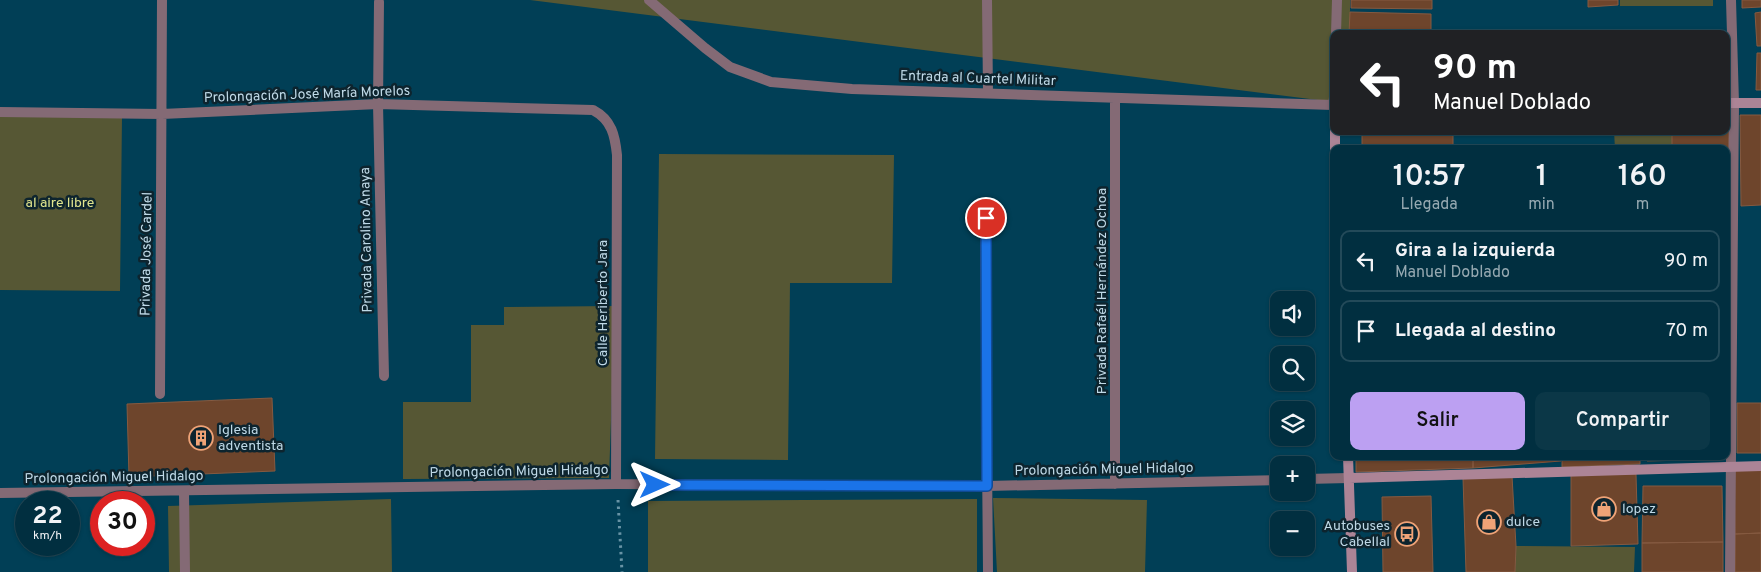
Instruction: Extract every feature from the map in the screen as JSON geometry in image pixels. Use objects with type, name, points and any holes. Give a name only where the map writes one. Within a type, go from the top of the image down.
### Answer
[{"type":"street","name":"Privada José Cardel","points":[[160,394],[162,0]]},
{"type":"street","name":"Entrada al Cuartel Militar","points":[[649,0],[705,48],[730,66],[771,82],[852,89],[1330,105]]},
{"type":"street","points":[[987,0],[988,94]]},
{"type":"street","points":[[1336,30],[1337,0]]},
{"type":"street","points":[[1730,572],[1731,0]]},
{"type":"street","name":"Privada Carolino Anaya","points":[[379,2],[378,104],[384,376]]},
{"type":"street","name":"Privada Rafaél Hernández Ochoa","points":[[1115,98],[1115,484]]},
{"type":"street","points":[[1730,103],[1761,103]]},
{"type":"street","name":"Prolongación José María Morelos","points":[[0,112],[162,114],[378,104],[593,110],[601,114],[609,123]]},
{"type":"street","name":"Calle Heriberto Jara","points":[[609,123],[615,136],[617,155],[616,484]]},
{"type":"street","points":[[986,218],[988,572]]},
{"type":"street","points":[[1348,460],[1352,572]]},
{"type":"street","points":[[1315,479],[1761,466]]},
{"type":"street","name":"Prolongación Miguel Hidalgo","points":[[0,493],[616,484],[987,486],[1270,480]]},
{"type":"street","points":[[184,491],[185,572]]},
{"type":"path","points":[[616,484],[622,572]]},
{"type":"green space","points":[[530,0],[1350,0],[1350,30],[1330,30],[1330,101]]},
{"type":"green space","points":[[1620,0],[1713,0],[1713,6],[1620,6]]},
{"type":"green space","name":"al aire libre","points":[[0,116],[122,117],[120,291],[0,290]]},
{"type":"green space","points":[[1614,135],[1672,135],[1672,145],[1615,145]]},
{"type":"green space","points":[[659,154],[894,155],[892,283],[790,283],[788,460],[655,459]]},
{"type":"green space","points":[[615,306],[609,478],[403,479],[403,402],[471,402],[471,325],[504,325],[504,307]]},
{"type":"green space","points":[[993,498],[1147,500],[1145,572],[997,572]]},
{"type":"green space","points":[[391,499],[392,572],[169,572],[168,506]]},
{"type":"green space","points":[[977,499],[977,572],[648,572],[648,501]]},
{"type":"green space","points":[[1516,546],[1635,547],[1634,572],[1515,572]]},
{"type":"building","points":[[1351,0],[1432,0],[1432,9],[1351,8]]},
{"type":"building","points":[[1588,0],[1618,0],[1618,5],[1588,7]]},
{"type":"building","points":[[1742,0],[1761,0],[1761,7],[1742,8]]},
{"type":"building","points":[[1350,12],[1431,14],[1431,30],[1349,30]]},
{"type":"building","points":[[1761,12],[1761,46],[1757,46],[1755,13]]},
{"type":"building","points":[[1757,53],[1761,53],[1761,90],[1756,90]]},
{"type":"building","points":[[1740,115],[1761,115],[1761,205],[1741,206]]},
{"type":"building","points":[[1362,135],[1453,135],[1453,145],[1362,145]]},
{"type":"building","points":[[1672,135],[1729,135],[1729,145],[1672,145]]},
{"type":"building","name":"Iglesia adventista","points":[[272,398],[275,471],[129,477],[127,404]]},
{"type":"building","points":[[1737,403],[1761,403],[1761,453],[1737,453]]},
{"type":"building","points":[[1356,460],[1473,460],[1473,468],[1356,472]]},
{"type":"building","points":[[1473,460],[1561,460],[1561,461],[1473,468]]},
{"type":"building","points":[[1562,460],[1640,460],[1640,464],[1562,467]]},
{"type":"building","points":[[1647,460],[1686,460],[1647,461]]},
{"type":"building","points":[[1734,470],[1761,470],[1761,533],[1735,534]]},
{"type":"building","name":"lopez","points":[[1571,474],[1636,474],[1638,544],[1571,546]]},
{"type":"building","name":"dulce","points":[[1512,476],[1516,546],[1515,572],[1466,572],[1463,478]]},
{"type":"building","points":[[1643,486],[1722,486],[1723,542],[1642,543]]},
{"type":"building","name":"Autobuses Cabellal","points":[[1431,496],[1433,572],[1383,572],[1382,497]]},
{"type":"building","points":[[1761,533],[1761,572],[1735,572],[1735,534]]},
{"type":"building","points":[[1723,542],[1723,572],[1642,572],[1642,543]]},
{"type":"place","name":"Iglesia adventista","points":[[201,438]]},
{"type":"place","name":"lopez","points":[[1604,509]]},
{"type":"place","name":"dulce","points":[[1489,522]]},
{"type":"place","name":"Autobuses Cabellal","points":[[1407,534]]},
{"type":"route","points":[[655,485],[987,486],[986,218]]}]
